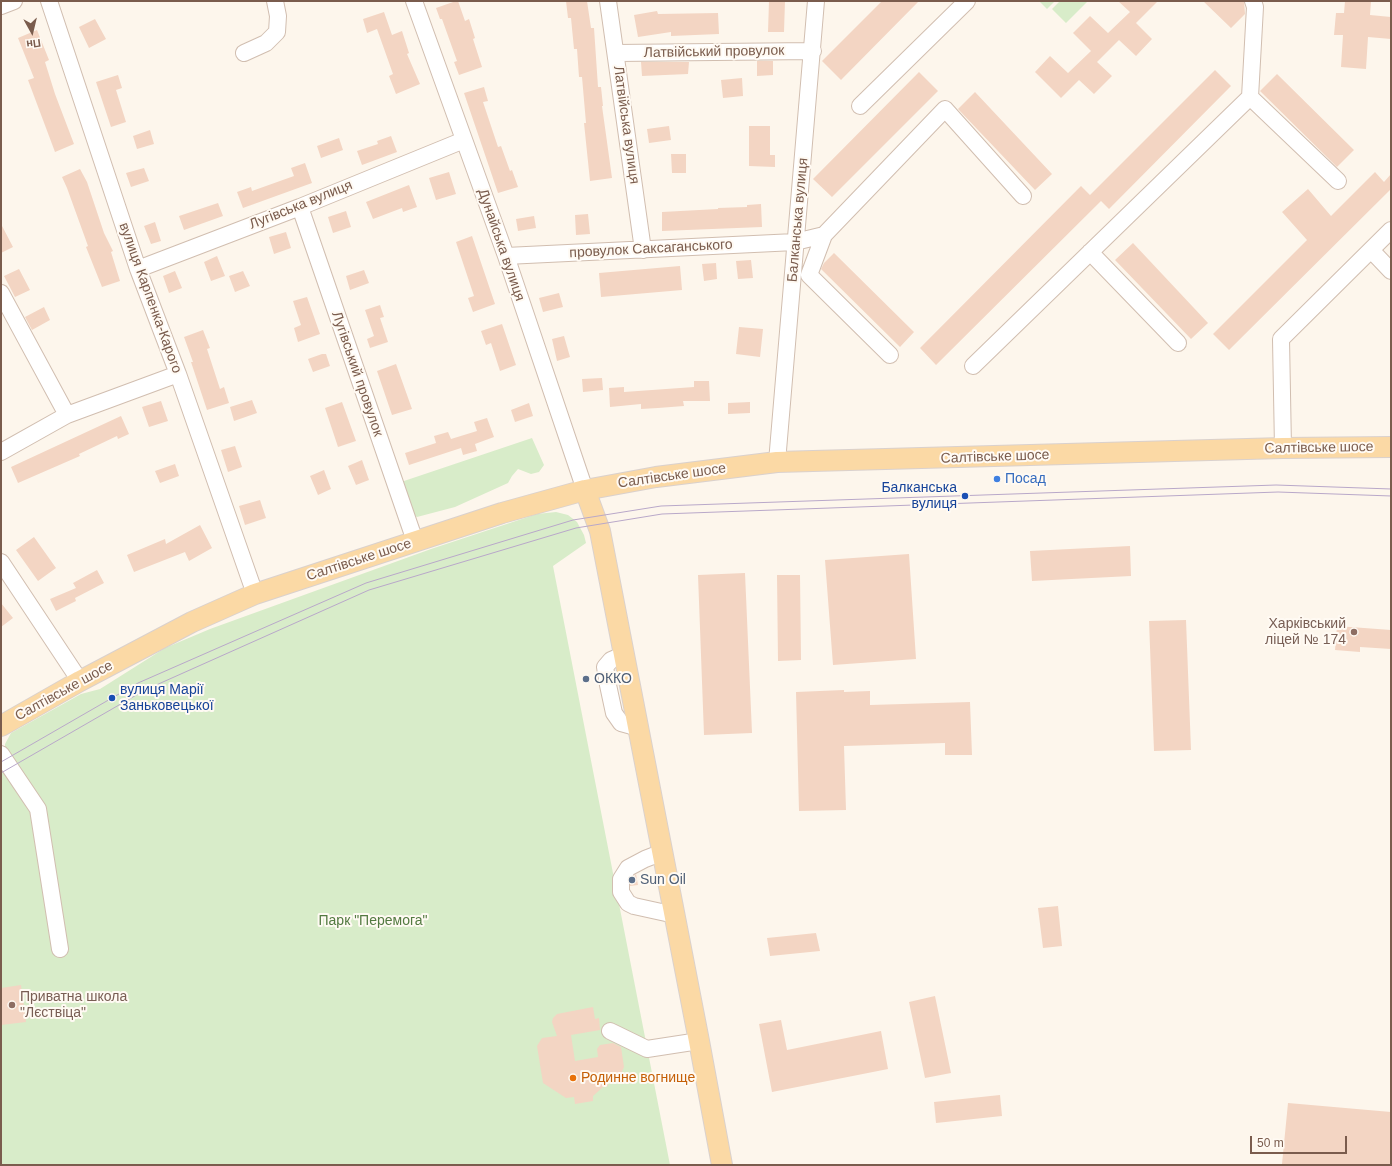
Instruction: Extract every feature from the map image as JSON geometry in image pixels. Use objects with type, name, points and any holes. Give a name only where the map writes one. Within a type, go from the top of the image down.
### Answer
[{"type":"main road","name":"Салтівське шосе","points":[[1,726],[80,681],[192,622],[256,594],[502,513],[585,490],[656,477],[777,462],[1283,448],[1391,447]]},
{"type":"main road","points":[[585,490],[600,531],[625,654],[722,1165]]},
{"type":"street","points":[[1,6],[14,1]]},
{"type":"street","name":"вулиця Карпенка-Карого","points":[[49,1],[138,269],[178,374],[256,594]]},
{"type":"street","points":[[244,53],[266,43],[277,32],[278,16],[275,1]]},
{"type":"street","name":"Дунайська вулиця","points":[[414,1],[506,256],[585,490]]},
{"type":"street","name":"Латвійська вулиця","points":[[608,1],[643,250]]},
{"type":"street","name":"Балканська вулиця","points":[[777,462],[795,242],[813,51],[816,1]]},
{"type":"street","points":[[860,106],[967,1]]},
{"type":"street","points":[[973,366],[1250,97],[1255,7],[1253,1]]},
{"type":"street","name":"Латвійський провулок","points":[[616,53],[813,51]]},
{"type":"street","points":[[1250,97],[1338,181]]},
{"type":"street","points":[[890,355],[810,275],[824,235],[945,109],[1023,196]]},
{"type":"street","name":"Лугівська вулиця","points":[[138,269],[300,207],[464,140]]},
{"type":"street","name":"Лугівський провулок","points":[[300,207],[415,541]]},
{"type":"street","points":[[1283,448],[1281,339],[1391,230]]},
{"type":"street","name":"провулок Саксаганського","points":[[506,256],[795,242],[824,235]]},
{"type":"street","points":[[1371,250],[1391,271]]},
{"type":"street","points":[[1090,252],[1178,344]]},
{"type":"street","points":[[1,292],[67,415]]},
{"type":"street","points":[[1,452],[67,415],[178,374]]},
{"type":"street","points":[[1,562],[80,681]]},
{"type":"street","points":[[1,754],[38,809],[60,949]]},
{"type":"street","points":[[663,852],[641,860],[628,868],[621,879],[621,892],[628,903],[634,906],[675,915]]},
{"type":"street","points":[[610,1031],[647,1049],[699,1041]]},
{"type":"green space","points":[[1039,1],[1055,1],[1047,9]]},
{"type":"green space","points":[[1060,1],[1088,1],[1066,23],[1052,9]]},
{"type":"green space","points":[[532,438],[544,465],[539,472],[531,474],[518,469],[508,483],[455,507],[417,517],[412,514],[403,489],[404,481]]},
{"type":"green space","name":"Парк \"Перемога\"","points":[[556,512],[568,515],[577,522],[584,535],[586,543],[553,566],[670,1165],[1,1165],[1,764],[5,752],[5,744],[11,733],[81,694],[100,689],[165,648],[210,629],[431,549],[537,514]]},
{"type":"building","points":[[458,1],[465,21],[469,19],[475,38],[473,39],[482,67],[459,75],[454,62],[457,61],[442,19],[440,19],[436,8]]},
{"type":"building","points":[[566,1],[587,1],[591,28],[594,28],[598,87],[601,87],[602,106],[612,178],[590,181],[584,123],[586,123],[582,77],[579,77],[577,49],[574,49],[571,18],[568,18]]},
{"type":"building","points":[[769,1],[785,1],[784,32],[768,32]]},
{"type":"building","points":[[882,1],[919,1],[841,80],[822,61]]},
{"type":"building","points":[[1118,1],[1158,1],[1136,23],[1152,39],[1136,56],[1119,40],[1097,62],[1112,76],[1094,94],[1079,80],[1061,98],[1035,72],[1050,56],[1068,73],[1091,51],[1073,33],[1090,16],[1108,33],[1130,12]]},
{"type":"building","points":[[1203,1],[1244,1],[1245,14],[1231,28]]},
{"type":"building","points":[[1345,1],[1371,1],[1370,15],[1391,17],[1391,39],[1368,37],[1366,69],[1341,67],[1343,35],[1334,35],[1336,13],[1344,13]]},
{"type":"building","points":[[657,11],[658,14],[718,13],[719,34],[671,36],[671,32],[638,37],[634,15]]},
{"type":"building","points":[[384,12],[392,35],[402,31],[409,53],[407,54],[420,84],[396,94],[389,76],[393,74],[377,29],[367,33],[363,19]]},
{"type":"building","points":[[95,19],[106,39],[89,48],[79,27]]},
{"type":"building","points":[[37,30],[49,60],[45,62],[55,94],[74,144],[55,152],[28,80],[34,78],[18,38]]},
{"type":"building","points":[[757,61],[773,61],[773,75],[757,76]]},
{"type":"building","points":[[641,62],[689,62],[688,74],[642,76]]},
{"type":"building","points":[[1215,70],[1231,86],[1109,209],[1101,201],[936,365],[920,348],[1081,186],[1090,195]]},
{"type":"building","points":[[919,72],[938,91],[832,197],[813,179]]},
{"type":"building","points":[[1277,74],[1354,150],[1337,167],[1260,91]]},
{"type":"building","points":[[118,75],[122,88],[116,90],[126,122],[111,127],[96,82]]},
{"type":"building","points":[[742,78],[743,96],[723,98],[721,80]]},
{"type":"building","points":[[484,87],[488,101],[483,102],[498,147],[501,146],[510,171],[512,170],[518,187],[498,193],[464,93]]},
{"type":"building","points":[[975,92],[1052,174],[1035,190],[958,109]]},
{"type":"building","points":[[669,126],[671,140],[649,143],[647,129]]},
{"type":"building","points":[[749,126],[770,126],[770,155],[775,155],[775,167],[749,166]]},
{"type":"building","points":[[150,130],[154,144],[137,149],[133,136]]},
{"type":"building","points":[[391,136],[397,152],[362,165],[357,151],[378,144],[377,141]]},
{"type":"building","points":[[339,138],[343,150],[321,158],[317,146]]},
{"type":"building","points":[[671,154],[686,154],[686,173],[672,173]]},
{"type":"building","points":[[305,163],[312,183],[243,208],[237,192],[251,187],[252,191],[294,176],[291,168]]},
{"type":"building","points":[[144,168],[149,181],[131,187],[126,173]]},
{"type":"building","points":[[80,169],[87,182],[104,233],[113,251],[111,252],[120,281],[102,287],[86,247],[88,246],[62,177]]},
{"type":"building","points":[[449,172],[456,194],[436,200],[429,178]]},
{"type":"building","points":[[1375,172],[1384,182],[1391,174],[1391,189],[1229,350],[1213,334],[1307,240],[1282,212],[1308,189],[1331,216]]},
{"type":"building","points":[[409,185],[417,207],[403,212],[402,208],[373,219],[366,202]]},
{"type":"building","points":[[218,203],[223,216],[184,230],[179,216]]},
{"type":"building","points":[[761,204],[762,227],[662,231],[662,212],[747,207],[747,205]]},
{"type":"building","points":[[346,211],[351,227],[333,233],[328,217]]},
{"type":"building","points":[[588,214],[590,234],[576,235],[575,215]]},
{"type":"building","points":[[534,216],[536,228],[518,231],[516,219]]},
{"type":"building","points":[[155,222],[161,241],[151,244],[144,226]]},
{"type":"building","points":[[1,224],[13,247],[1,253]]},
{"type":"building","points":[[286,232],[291,248],[274,254],[269,237]]},
{"type":"building","points":[[472,236],[495,304],[473,312],[468,298],[474,296],[456,242]]},
{"type":"building","points":[[1133,243],[1208,323],[1191,339],[1115,260]]},
{"type":"building","points":[[834,253],[914,332],[900,347],[821,269],[824,263]]},
{"type":"building","points":[[217,256],[225,276],[211,281],[204,262]]},
{"type":"building","points":[[751,260],[753,278],[738,279],[736,261]]},
{"type":"building","points":[[716,263],[717,279],[704,281],[702,264]]},
{"type":"building","points":[[680,266],[682,290],[601,297],[599,273]]},
{"type":"building","points":[[19,269],[30,290],[15,297],[4,276]]},
{"type":"building","points":[[364,270],[369,283],[350,290],[346,276]]},
{"type":"building","points":[[175,271],[182,288],[169,293],[163,276]]},
{"type":"building","points":[[243,271],[250,286],[235,292],[229,276]]},
{"type":"building","points":[[559,293],[563,307],[543,312],[539,298]]},
{"type":"building","points":[[307,297],[320,334],[298,342],[294,328],[301,325],[293,301]]},
{"type":"building","points":[[380,305],[384,317],[380,318],[388,342],[370,348],[367,339],[374,336],[365,310]]},
{"type":"building","points":[[44,307],[50,320],[32,330],[25,317]]},
{"type":"building","points":[[502,324],[516,365],[500,371],[491,343],[486,345],[481,331]]},
{"type":"building","points":[[739,327],[763,329],[760,357],[736,354]]},
{"type":"building","points":[[203,330],[210,348],[207,349],[220,389],[224,387],[229,403],[207,410],[184,337]]},
{"type":"building","points":[[564,336],[570,357],[557,361],[552,339]]},
{"type":"building","points":[[326,354],[330,366],[313,372],[308,359]]},
{"type":"building","points":[[396,364],[412,409],[392,415],[377,371]]},
{"type":"building","points":[[602,378],[603,390],[583,392],[582,379]]},
{"type":"building","points":[[694,381],[709,381],[710,401],[683,401],[684,406],[658,408],[641,409],[641,404],[610,407],[609,388],[624,387],[624,392],[694,387]]},
{"type":"building","points":[[252,400],[257,413],[234,421],[230,407]]},
{"type":"building","points":[[161,401],[168,421],[149,427],[142,407]]},
{"type":"building","points":[[342,402],[356,441],[338,447],[325,408]]},
{"type":"building","points":[[750,402],[750,413],[728,414],[728,403]]},
{"type":"building","points":[[529,403],[533,416],[515,422],[511,410]]},
{"type":"building","points":[[121,416],[129,434],[118,439],[117,436],[79,454],[80,456],[18,483],[11,467]]},
{"type":"building","points":[[487,418],[494,437],[475,444],[477,451],[463,455],[461,448],[409,465],[405,453],[436,443],[434,436],[448,432],[451,439],[477,431],[474,422]]},
{"type":"building","points":[[235,446],[242,467],[228,472],[221,450]]},
{"type":"building","points":[[362,460],[369,480],[356,485],[348,466]]},
{"type":"building","points":[[175,464],[179,476],[160,483],[155,471]]},
{"type":"building","points":[[324,470],[331,489],[318,495],[310,476]]},
{"type":"building","points":[[260,500],[266,518],[245,525],[239,506]]},
{"type":"building","points":[[200,525],[212,548],[189,561],[185,552],[134,572],[127,555],[165,539],[166,544]]},
{"type":"building","points":[[34,537],[56,568],[38,581],[16,550]]},
{"type":"building","points":[[1130,546],[1131,576],[1032,581],[1030,551]]},
{"type":"building","points":[[909,554],[916,659],[833,665],[825,560]]},
{"type":"building","points":[[97,570],[104,583],[75,598],[76,601],[56,611],[50,599],[76,588],[73,583]]},
{"type":"building","points":[[745,573],[752,733],[704,735],[698,575]]},
{"type":"building","points":[[777,575],[800,575],[801,660],[778,661]]},
{"type":"building","points":[[1,603],[13,618],[1,627]]},
{"type":"building","points":[[1186,620],[1191,750],[1154,751],[1149,621]]},
{"type":"building","points":[[1337,626],[1391,630],[1391,649],[1360,647],[1360,652],[1335,650]]},
{"type":"building","points":[[844,690],[844,692],[870,691],[870,705],[970,702],[972,755],[945,755],[945,743],[844,746],[846,810],[799,811],[796,692]]},
{"type":"building","points":[[636,874],[638,885],[630,886],[630,882]]},
{"type":"building","points":[[1058,906],[1062,946],[1043,948],[1038,908]]},
{"type":"building","points":[[816,933],[820,951],[770,956],[767,938]]},
{"type":"building","name":"Приватна школа \"Лєствіца\"","points":[[21,985],[26,1022],[1,1025],[1,988]]},
{"type":"building","points":[[935,996],[951,1073],[925,1078],[909,1002]]},
{"type":"building","points":[[593,1007],[595,1019],[599,1018],[600,1030],[571,1035],[575,1061],[598,1057],[597,1049],[600,1045],[613,1043],[621,1047],[624,1067],[621,1074],[611,1075],[612,1081],[608,1082],[608,1086],[603,1087],[593,1096],[593,1101],[575,1104],[574,1097],[566,1098],[543,1083],[537,1046],[542,1038],[557,1036],[552,1022],[553,1018],[557,1014]]},
{"type":"building","points":[[781,1020],[787,1050],[881,1031],[888,1069],[772,1092],[759,1024]]},
{"type":"building","points":[[1000,1095],[1002,1116],[936,1123],[934,1102]]},
{"type":"building","points":[[1288,1103],[1391,1112],[1391,1165],[1282,1164]]},
{"type":"tram line","points":[[1,762],[138,683],[366,583],[573,520],[661,506],[1276,485],[1391,489]]},
{"type":"tram line","points":[[1,773],[145,690],[369,590],[576,528],[662,514],[1278,492],[1391,496]]},
{"type":"place","name":"Посад","points":[[997,479]]},
{"type":"place","name":"Балканська вулиця","points":[[965,496]]},
{"type":"place","name":"Харківський ліцей № 174","points":[[1354,632]]},
{"type":"place","name":"ОККО","points":[[586,679]]},
{"type":"place","name":"вулиця Марії Заньковецької","points":[[112,698]]},
{"type":"place","name":"Sun Oil","points":[[632,880]]},
{"type":"place","name":"Приватна школа \"Лєствіца\"","points":[[12,1005]]},
{"type":"place","name":"Родинне вогнище","points":[[573,1078]]}]
